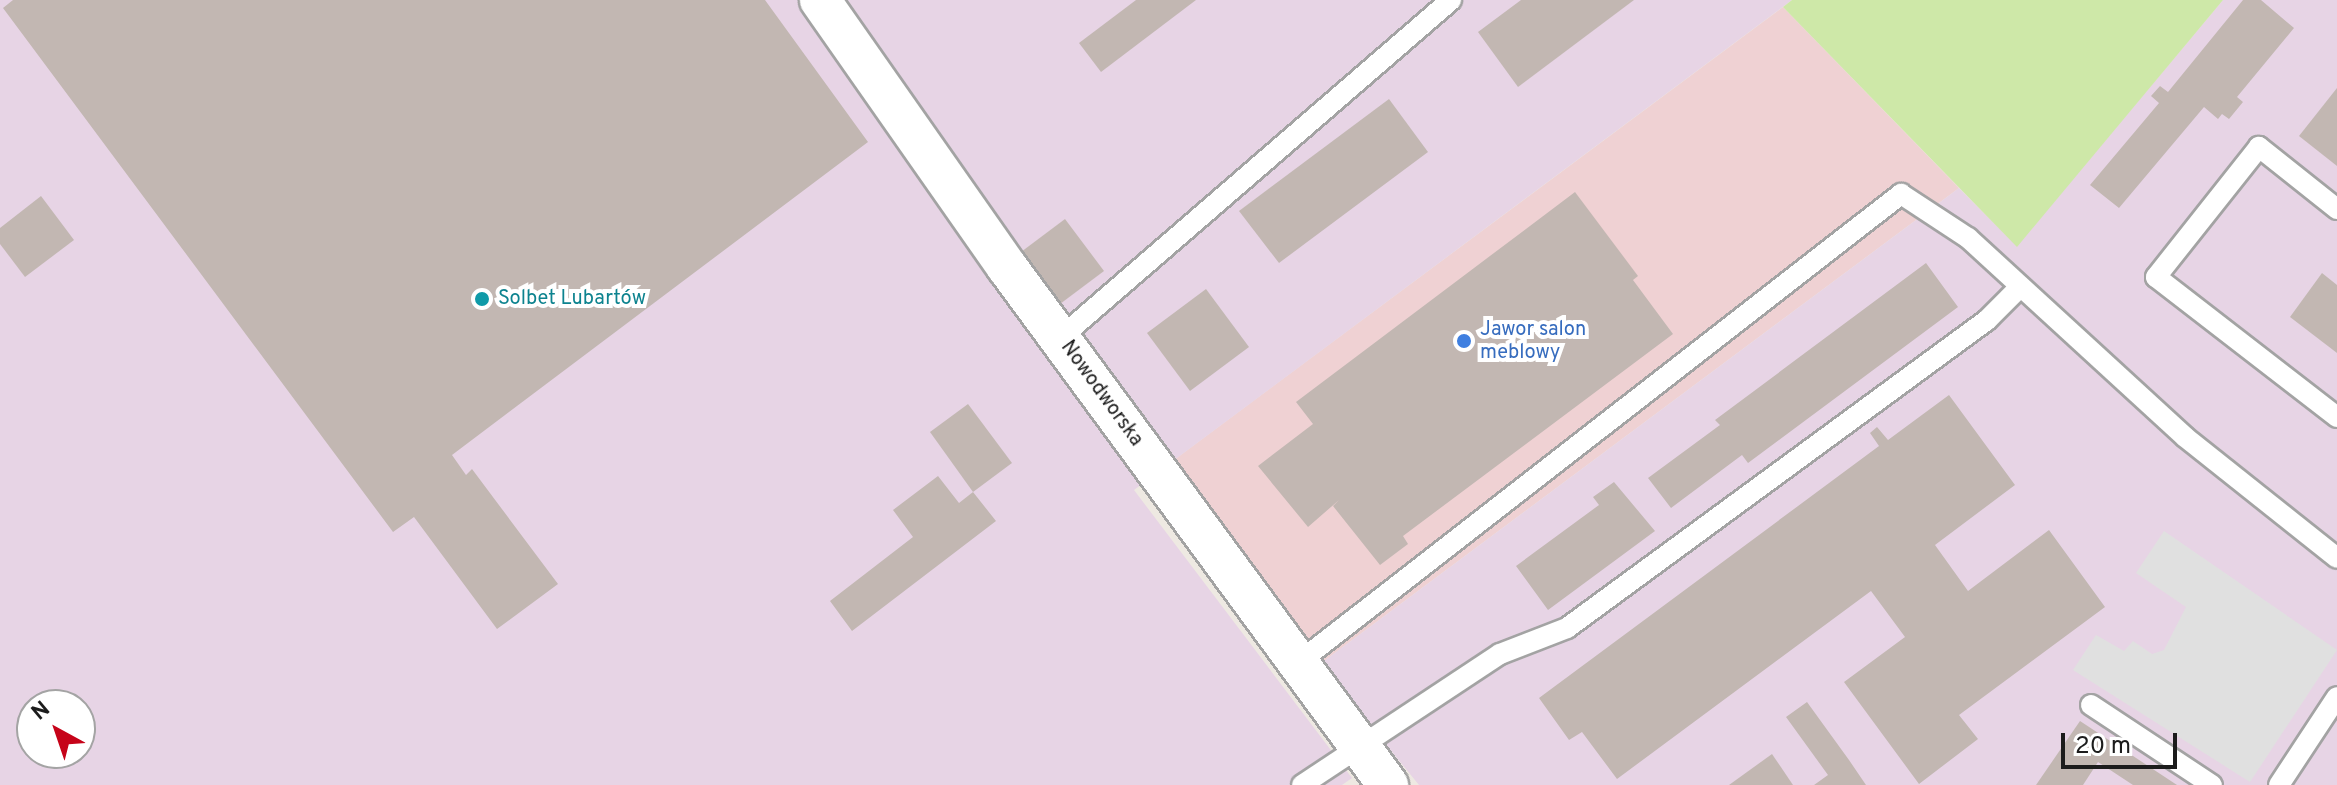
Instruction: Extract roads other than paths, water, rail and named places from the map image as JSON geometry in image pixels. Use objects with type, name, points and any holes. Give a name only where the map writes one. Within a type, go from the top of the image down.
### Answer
[{"type":"street","name":"Nowodworska","points":[[820,0],[1060,338],[1388,785]]},
{"type":"lane","points":[[1060,338],[1451,0]]},
{"type":"lane","points":[[2337,209],[2259,147],[2156,277],[2337,417]]},
{"type":"lane","points":[[1299,662],[1901,194],[1968,238],[2185,437],[2337,558]]},
{"type":"lane","points":[[1302,785],[1500,654],[1567,628],[1987,320],[2020,287]]},
{"type":"lane","points":[[2279,785],[2337,697]]},
{"type":"lane","points":[[2091,705],[2212,785]]},
{"type":"place","name":"Solbet Lubartów","points":[[482,299]]},
{"type":"place","name":"Jawor salon meblowy","points":[[1464,341]]}]
